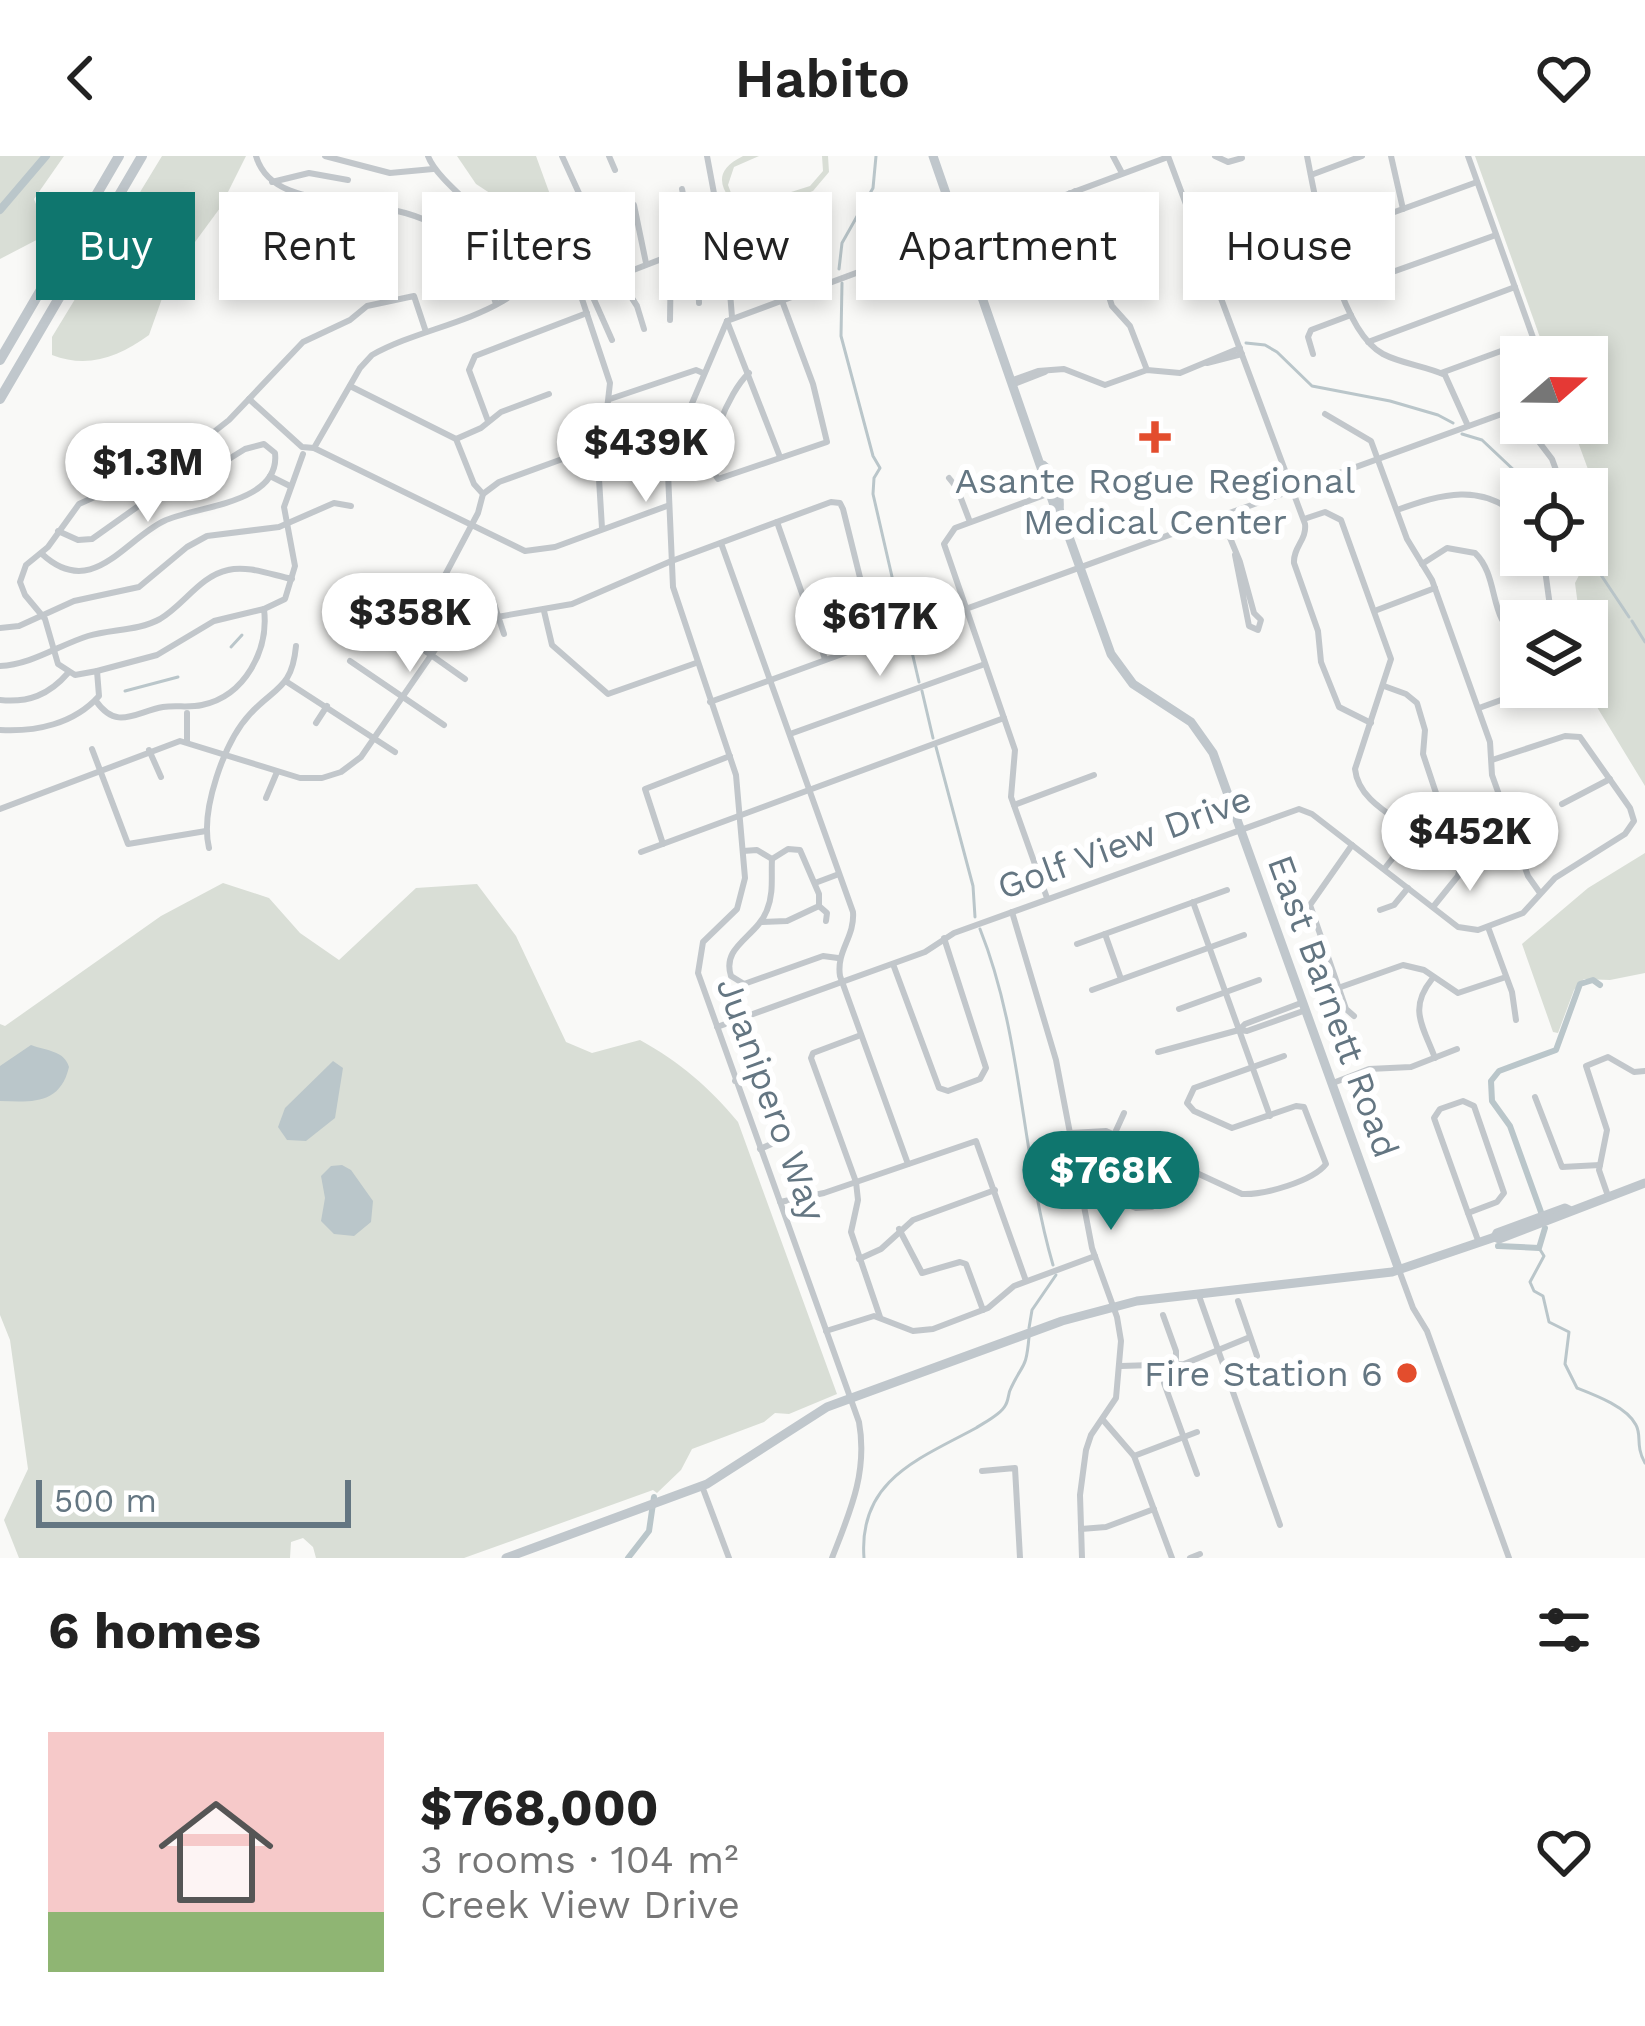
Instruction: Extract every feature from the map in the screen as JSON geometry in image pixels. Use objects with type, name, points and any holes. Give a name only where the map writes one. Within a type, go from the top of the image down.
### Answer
[{"type":"highway","points":[[0,360],[119,156]]},
{"type":"highway","points":[[0,399],[142,156]]},
{"type":"main road","name":"East Barnett Road","points":[[933,156],[946,192]]},
{"type":"main road","name":"East Barnett Road","points":[[984,300],[1050,494],[1116,662],[1133,684],[1184,716],[1204,737],[1400,1270]]},
{"type":"main road","name":"East Barnett Road","points":[[1043,465],[1058,508]]},
{"type":"main road","points":[[506,1558],[702,1486],[808,1417],[851,1398],[1067,1321],[1113,1306],[1400,1270],[1522,1231],[1645,1183]]},
{"type":"street","points":[[272,156],[256,157],[272,182],[293,192],[409,207],[440,220],[482,262],[496,304]]},
{"type":"street","points":[[325,156],[390,173],[433,169]]},
{"type":"street","points":[[425,332],[414,296],[367,306],[350,320],[301,344],[220,428],[183,454],[72,510],[42,554],[26,565],[20,583],[43,614],[58,664],[78,676],[158,655],[214,621],[282,603],[295,563],[284,508],[290,486],[303,454],[314,448],[372,355],[496,304],[519,285],[522,268],[509,242],[433,169],[428,156]]},
{"type":"street","points":[[562,156],[578,192]]},
{"type":"street","points":[[609,156],[615,170]]},
{"type":"street","points":[[707,156],[714,192]]},
{"type":"street","points":[[1113,156],[1122,173]]},
{"type":"street","points":[[1072,192],[1169,156],[1183,193]]},
{"type":"street","points":[[1215,156],[1228,162],[1242,158]]},
{"type":"street","points":[[1307,156],[1315,192]]},
{"type":"street","points":[[1311,175],[1362,156]]},
{"type":"street","points":[[1391,156],[1403,208]]},
{"type":"street","points":[[1468,156],[1533,336]]},
{"type":"street","points":[[272,182],[308,173],[348,180]]},
{"type":"street","points":[[1395,211],[1477,182]]},
{"type":"street","points":[[635,213],[646,262]]},
{"type":"street","points":[[1395,271],[1496,235]]},
{"type":"street","points":[[635,267],[659,258]]},
{"type":"street","points":[[1367,342],[1515,287]]},
{"type":"street","points":[[582,300],[607,367],[610,399],[599,479],[602,528]]},
{"type":"street","points":[[596,300],[612,340]]},
{"type":"street","points":[[633,300],[644,329]]},
{"type":"street","points":[[670,300],[670,320]]},
{"type":"street","points":[[728,300],[730,319],[780,459]]},
{"type":"street","points":[[730,319],[776,300]]},
{"type":"street","points":[[748,373],[738,384],[711,448],[712,471],[722,480],[827,442],[813,384],[782,300]]},
{"type":"street","points":[[1110,300],[1130,326],[1147,370]]},
{"type":"street","points":[[1223,300],[1304,519],[1306,533],[1294,563],[1318,631],[1321,662],[1339,707],[1371,723]]},
{"type":"street","points":[[1346,300],[1367,342],[1383,354],[1448,379],[1468,426]]},
{"type":"street","points":[[488,421],[469,370],[475,356],[587,313]]},
{"type":"street","points":[[1313,354],[1311,330],[1351,315]]},
{"type":"street","name":"Juanipero Way","points":[[730,319],[670,459],[667,506],[677,607],[730,756],[745,887],[741,902],[706,938],[698,975],[862,1439],[855,1499],[832,1558]]},
{"type":"street","points":[[1014,382],[1064,369],[1105,385],[1147,370],[1173,375],[1241,351]]},
{"type":"street","points":[[1442,373],[1500,352]]},
{"type":"street","points":[[610,399],[696,370],[703,373]]},
{"type":"street","points":[[350,386],[456,439],[474,484],[484,494]]},
{"type":"street","points":[[456,439],[501,412],[549,394]]},
{"type":"street","points":[[249,399],[302,447],[314,448],[532,552],[667,506]]},
{"type":"street","points":[[1325,414],[1367,436],[1407,539],[1435,588],[1490,742],[1492,775],[1528,876],[1540,893]]},
{"type":"street","points":[[710,702],[1500,414]]},
{"type":"street","points":[[286,432],[303,454]]},
{"type":"street","points":[[42,554],[67,567],[103,566],[157,524],[227,504],[270,476],[277,460],[268,446],[254,446],[137,507],[92,539],[78,540],[58,531]]},
{"type":"street","points":[[434,596],[484,494],[499,482],[590,449],[603,449]]},
{"type":"street","points":[[270,476],[290,486]]},
{"type":"street","points":[[950,478],[970,522]]},
{"type":"street","points":[[1397,510],[1444,494],[1467,493],[1500,502]]},
{"type":"street","points":[[1048,898],[1013,805],[1015,750],[944,544],[951,530],[1050,494]]},
{"type":"street","points":[[0,809],[149,750],[187,741],[277,772],[308,779],[334,775],[356,762],[432,656],[462,623],[544,611],[596,596],[669,562],[831,502],[840,503],[876,641]]},
{"type":"street","points":[[0,628],[19,626],[74,601],[139,587],[207,536],[287,525],[334,503],[351,506]]},
{"type":"street","points":[[1304,519],[1325,512],[1341,520],[1390,655],[1355,769],[1357,783],[1365,795],[1413,831]]},
{"type":"street","points":[[1221,516],[1254,613],[1261,620],[1258,630],[1249,626],[1234,555]]},
{"type":"street","points":[[777,522],[825,659]]},
{"type":"street","points":[[721,543],[839,874],[854,925],[838,958],[842,982],[908,1164]]},
{"type":"street","points":[[1422,564],[1448,548],[1475,553],[1491,574],[1500,612]]},
{"type":"street","points":[[0,666],[20,664],[93,635],[153,622],[209,578],[227,570],[292,579]]},
{"type":"street","points":[[417,584],[462,623]]},
{"type":"street","points":[[1375,610],[1435,588]]},
{"type":"street","points":[[493,601],[504,634]]},
{"type":"street","points":[[93,703],[120,720],[157,708],[202,705],[221,698],[248,673],[261,652],[264,609]]},
{"type":"street","points":[[544,611],[552,645],[608,694],[696,663]]},
{"type":"street","points":[[390,626],[465,679]]},
{"type":"street","points":[[209,848],[208,803],[228,754],[249,715],[286,681],[296,646]]},
{"type":"street","points":[[350,662],[444,725]]},
{"type":"street","points":[[789,734],[985,664]]},
{"type":"street","points":[[0,730],[53,725],[93,703],[101,690],[97,671]]},
{"type":"street","points":[[0,700],[36,698],[68,673]]},
{"type":"street","points":[[286,681],[394,752]]},
{"type":"street","points":[[1384,686],[1412,698],[1425,727],[1424,754],[1436,798],[1384,869]]},
{"type":"street","points":[[1479,708],[1500,700]]},
{"type":"street","points":[[316,723],[327,706]]},
{"type":"street","points":[[187,713],[187,741]]},
{"type":"street","points":[[640,852],[1004,718]]},
{"type":"street","points":[[1492,760],[1574,735],[1588,744],[1634,821],[1625,834],[1563,872],[1523,913],[1488,926],[1516,1020]]},
{"type":"street","points":[[92,749],[128,844],[206,831]]},
{"type":"street","points":[[149,750],[161,777]]},
{"type":"street","points":[[663,844],[645,789],[730,756]]},
{"type":"street","points":[[266,798],[277,772]]},
{"type":"street","points":[[1013,805],[1094,775]]},
{"type":"street","points":[[1562,804],[1610,779]]},
{"type":"street","name":"Golf View Drive","points":[[717,1028],[930,950],[944,938],[1048,898],[1304,809],[1462,929],[1488,926]]},
{"type":"street","points":[[1352,845],[1310,905],[1346,1009],[1354,1016]]},
{"type":"street","points":[[772,859],[788,849],[800,850],[815,883],[819,906],[827,913],[826,921]]},
{"type":"street","points":[[742,851],[757,850],[772,859]]},
{"type":"street","points":[[772,859],[771,894],[762,922],[728,958],[731,976],[748,983],[823,956],[838,958]]},
{"type":"street","points":[[1433,908],[1458,876],[1461,864]]},
{"type":"street","points":[[815,883],[839,874]]},
{"type":"street","points":[[1380,910],[1394,905],[1408,888]]},
{"type":"street","points":[[1077,944],[1227,890]]},
{"type":"street","points":[[1193,902],[1270,1115]]},
{"type":"street","points":[[762,922],[787,921],[819,906]]},
{"type":"street","points":[[1012,912],[1057,1060],[1095,1256],[1120,1341],[1116,1398],[1086,1450],[1080,1486],[1082,1558]]},
{"type":"street","points":[[1105,934],[1121,979]]},
{"type":"street","points":[[1092,990],[1244,935]]},
{"type":"street","points":[[893,964],[941,1090],[985,1075],[968,1004],[944,938]]},
{"type":"street","points":[[1338,988],[1403,965],[1416,967],[1458,993],[1506,976]]},
{"type":"street","points":[[1433,978],[1419,997],[1418,1010],[1435,1058]]},
{"type":"street","points":[[1179,1009],[1259,980]]},
{"type":"street","points":[[1158,1052],[1305,1006]]},
{"type":"street","points":[[861,1035],[817,1051],[811,1058],[856,1182],[859,1194],[851,1232],[880,1317]]},
{"type":"street","points":[[1333,1083],[1369,1069],[1403,1069],[1457,1049]]},
{"type":"street","points":[[1071,1133],[1093,1129],[1114,1135],[1248,1194],[1326,1166],[1306,1109],[1298,1106],[1232,1128],[1194,1111],[1186,1102],[1194,1088],[1284,1056]]},
{"type":"street","points":[[1608,1196],[1600,1165],[1606,1130],[1586,1066],[1608,1057],[1643,1072],[1645,1082]]},
{"type":"street","points":[[735,1081],[751,1077],[760,1084]]},
{"type":"street","points":[[1535,1096],[1562,1168],[1600,1165]]},
{"type":"street","points":[[1468,1213],[1497,1202],[1504,1193],[1474,1106],[1466,1100],[1440,1109],[1434,1118],[1468,1213],[1479,1243]]},
{"type":"street","points":[[1114,1135],[1124,1113]]},
{"type":"street","points":[[760,1149],[776,1142]]},
{"type":"street","points":[[779,1202],[977,1142],[1026,1281]]},
{"type":"street","points":[[1084,1202],[1111,1198],[1136,1208],[1152,1207],[1170,1196],[1183,1168]]},
{"type":"street","points":[[859,1258],[881,1249],[913,1220],[995,1190]]},
{"type":"street","points":[[899,1229],[922,1273],[964,1262],[983,1310]]},
{"type":"street","points":[[826,1331],[880,1317],[920,1331],[983,1310],[1008,1289],[1095,1256]]},
{"type":"street","name":"East Barnett Road","points":[[1400,1270],[1510,1558]]},
{"type":"street","points":[[1199,1296],[1280,1525]]},
{"type":"street","points":[[1238,1301],[1257,1356]]},
{"type":"street","points":[[1162,1315],[1176,1364]]},
{"type":"street","points":[[1120,1366],[1191,1362],[1250,1336]]},
{"type":"street","points":[[1163,1365],[1164,1383],[1198,1474]]},
{"type":"street","points":[[1102,1420],[1134,1456],[1172,1558]]},
{"type":"street","points":[[1134,1456],[1197,1432]]},
{"type":"street","points":[[982,1471],[1015,1468],[1020,1558]]},
{"type":"street","points":[[702,1486],[729,1558]]},
{"type":"street","points":[[1081,1528],[1106,1527],[1154,1509]]},
{"type":"street","points":[[1190,1558],[1200,1554]]},
{"type":"shaded area","points":[[0,156],[64,156],[36,192],[36,240],[0,259]]},
{"type":"shaded area","points":[[162,156],[246,156],[228,192],[219,192],[219,209],[195,242],[195,192],[140,192]]},
{"type":"shaded area","points":[[457,156],[536,156],[549,192],[488,192],[476,184]]},
{"type":"shaded area","points":[[743,156],[759,156],[734,167],[731,192],[726,192],[722,178],[731,163]]},
{"type":"shaded area","points":[[822,156],[828,156],[829,172],[813,191],[791,192],[810,186],[823,171]]},
{"type":"shaded area","points":[[1475,156],[1645,156],[1645,786],[1598,708],[1608,708],[1608,600],[1577,600],[1575,583],[1579,576],[1608,576],[1608,468],[1588,468],[1579,444],[1608,444],[1608,336],[1539,336]]},
{"type":"shaded area","points":[[74,300],[161,300],[149,335],[103,358],[78,361],[52,355],[52,337]]},
{"type":"shaded area","points":[[1645,853],[1645,973],[1584,979],[1574,990],[1558,1033],[1553,1032],[1522,944],[1588,888]]},
{"type":"shaded area","points":[[223,883],[269,898],[300,933],[339,960],[416,888],[477,884],[516,936],[566,1042],[592,1053],[640,1040],[693,1076],[738,1122],[837,1394],[789,1414],[775,1413],[764,1422],[692,1449],[681,1470],[657,1493],[653,1490],[464,1558],[316,1558],[303,1538],[291,1542],[290,1558],[19,1558],[4,1520],[28,1469],[10,1340],[0,1315],[0,1024],[5,1026],[161,916]]},
{"type":"shaded area","points":[[31,1045],[63,1057],[69,1067],[65,1079],[43,1099],[0,1101],[0,1066]]},
{"type":"shaded area","points":[[333,1061],[343,1068],[335,1118],[306,1141],[287,1140],[278,1127],[285,1108]]},
{"type":"shaded area","points":[[342,1165],[373,1201],[371,1222],[354,1236],[334,1234],[321,1221],[325,1198],[321,1176],[331,1166]]},
{"type":"waterway","points":[[0,210],[46,156]]},
{"type":"waterway","points":[[839,269],[842,243],[873,188],[876,156]]},
{"type":"waterway","points":[[842,283],[841,336],[880,468],[873,494],[893,581],[904,598],[906,624]]},
{"type":"waterway","points":[[1246,343],[1277,352],[1312,386],[1390,401],[1453,423]]},
{"type":"waterway","points":[[1462,434],[1482,440],[1512,468]]},
{"type":"waterway","points":[[1602,576],[1629,617]]},
{"type":"waterway","points":[[1632,621],[1645,642]]},
{"type":"waterway","points":[[231,647],[242,635]]},
{"type":"waterway","points":[[908,635],[919,682]]},
{"type":"waterway","points":[[125,691],[178,677]]},
{"type":"waterway","points":[[922,691],[933,738]]},
{"type":"waterway","points":[[936,747],[973,886],[975,917]]},
{"type":"waterway","points":[[980,929],[1005,1012],[1053,1265]]},
{"type":"waterway","points":[[1541,1212],[1510,1126],[1492,1101],[1491,1081],[1499,1071],[1556,1050],[1580,984],[1593,980],[1600,985]]},
{"type":"waterway","points":[[1498,1246],[1539,1248],[1545,1228]]},
{"type":"waterway","points":[[1539,1248],[1544,1256],[1530,1282],[1543,1296],[1549,1322],[1569,1332],[1565,1364],[1577,1388],[1610,1402],[1632,1419],[1645,1463]]},
{"type":"waterway","points":[[1029,1328],[1032,1310],[1056,1275]]},
{"type":"waterway","points":[[864,1558],[865,1531],[882,1491],[914,1462],[1003,1409],[1025,1361],[1029,1337]]},
{"type":"waterway","points":[[628,1558],[649,1531],[654,1497]]},
{"type":"place","name":"Asante Rogue Regional Medical Center","points":[[1155,437]]},
{"type":"place","name":"Fire Station 6","points":[[1407,1373]]}]
